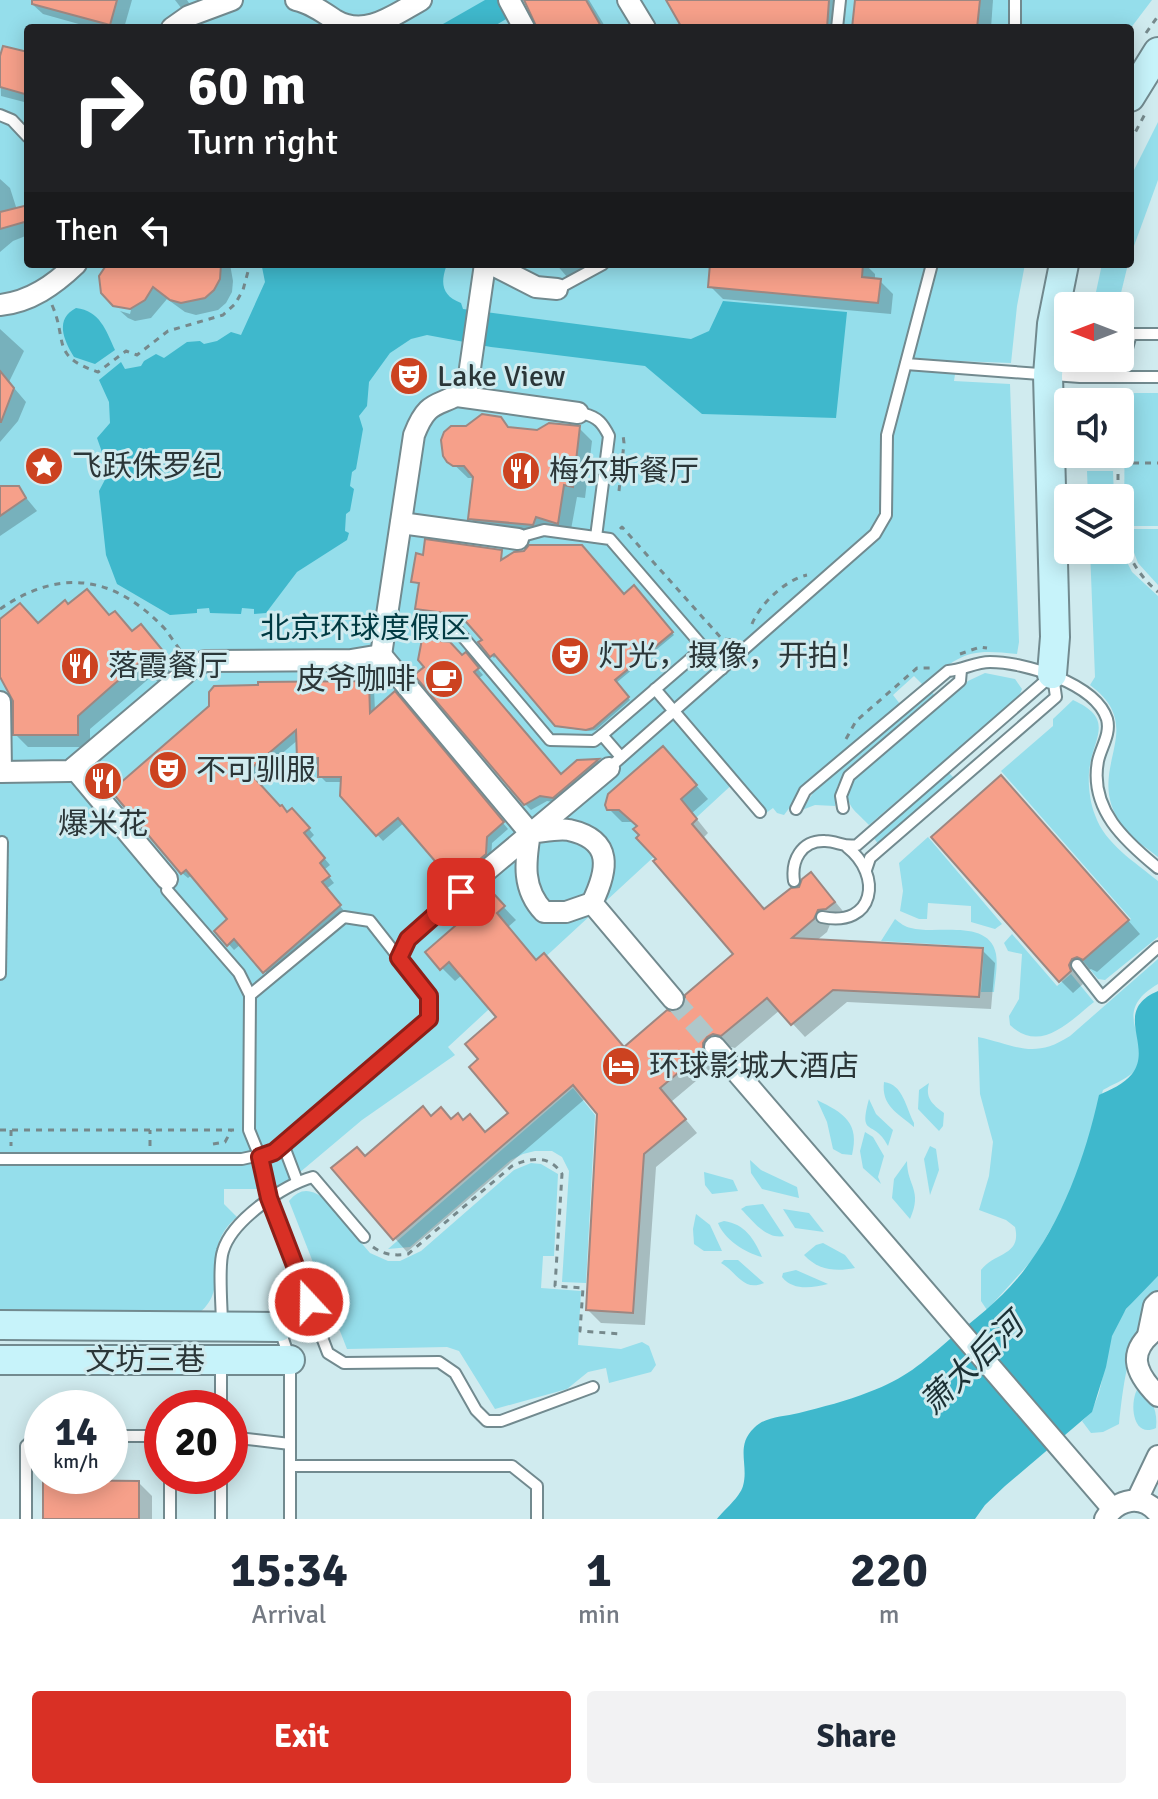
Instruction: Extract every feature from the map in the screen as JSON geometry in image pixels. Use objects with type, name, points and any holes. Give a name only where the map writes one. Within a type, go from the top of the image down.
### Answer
[{"type":"main road","points":[[1138,104],[1158,52]]},
{"type":"main road","points":[[1052,674],[1055,637],[1048,375],[1052,324],[1063,268]]},
{"type":"main road","name":"文坊三巷","points":[[0,1325],[279,1327]]},
{"type":"main road","name":"文坊三巷","points":[[0,1360],[290,1360]]},
{"type":"street","points":[[178,24],[232,0]]},
{"type":"street","points":[[300,0],[342,24]]},
{"type":"street","points":[[394,22],[421,0]]},
{"type":"street","points":[[628,0],[643,24]]},
{"type":"street","points":[[0,305],[13,304],[41,291],[72,268]]},
{"type":"street","points":[[487,268],[467,389],[429,407],[414,435],[381,655],[530,833]]},
{"type":"street","points":[[495,268],[536,287],[557,289]]},
{"type":"street","points":[[457,396],[581,414]]},
{"type":"street","points":[[401,523],[522,537]]},
{"type":"street","points":[[0,702],[0,772],[61,772],[74,768],[194,666],[205,661],[351,660],[381,655]]},
{"type":"street","points":[[461,892],[615,763]]},
{"type":"street","points":[[74,768],[167,884]]},
{"type":"street","points":[[566,829],[598,845],[605,857],[605,877],[592,903],[566,912],[544,912],[534,901],[528,886],[525,861],[530,833],[566,829]]},
{"type":"street","points":[[592,903],[673,999]]},
{"type":"street","points":[[715,1047],[1064,1450],[1109,1514],[1127,1501],[1137,1500],[1158,1513]]},
{"type":"street","points":[[1158,1302],[1154,1306],[1153,1332],[1136,1364],[1140,1378],[1158,1396]]},
{"type":"street","points":[[1137,1500],[1158,1456]]},
{"type":"lane","points":[[837,24],[840,0]]},
{"type":"lane","points":[[1015,0],[1015,24]]},
{"type":"lane","points":[[0,115],[12,120],[24,133]]},
{"type":"lane","points":[[557,289],[596,268]]},
{"type":"lane","points":[[602,735],[615,763],[875,534],[886,515],[887,435],[931,268]]},
{"type":"lane","points":[[1119,377],[1131,334],[1158,334]]},
{"type":"lane","points":[[906,364],[1048,375],[1158,377]]},
{"type":"lane","points":[[581,414],[593,416],[609,436],[596,537]]},
{"type":"lane","points":[[522,537],[544,530],[610,539],[722,669]]},
{"type":"lane","points":[[437,629],[458,631],[550,740],[594,741],[703,648]]},
{"type":"lane","points":[[796,809],[805,791],[948,671],[987,662],[1006,663],[1052,674],[1097,703],[1107,720],[1108,735],[1098,764],[1098,791],[1102,802],[1119,834],[1158,868]]},
{"type":"lane","points":[[843,808],[841,796],[849,776],[960,681],[961,670]]},
{"type":"lane","points":[[847,847],[857,845],[1052,674]]},
{"type":"lane","points":[[866,870],[870,858],[1056,697],[1052,674]]},
{"type":"lane","points":[[655,689],[760,812]]},
{"type":"lane","points":[[794,881],[794,865],[804,847],[825,841],[847,847],[856,855],[870,881],[869,894],[860,911],[841,919],[822,917]]},
{"type":"lane","points":[[0,974],[2,842]]},
{"type":"lane","points":[[167,884],[239,973],[250,995],[249,1130],[260,1157],[269,1198],[328,1353],[344,1363],[439,1362],[455,1373],[476,1410],[487,1421],[501,1421],[593,1387]]},
{"type":"lane","points":[[399,958],[408,939],[461,892]]},
{"type":"lane","points":[[0,1159],[260,1157],[274,1152],[429,1019],[429,996],[370,921],[344,917],[250,995]]},
{"type":"lane","points":[[1077,965],[1102,997],[1158,947]]},
{"type":"lane","points":[[283,1144],[297,1181]]},
{"type":"lane","points":[[222,1326],[223,1251],[232,1236],[269,1198],[297,1181],[313,1177],[367,1241]]},
{"type":"lane","points":[[279,1327],[290,1360],[290,1519]]},
{"type":"lane","points":[[221,1360],[221,1390]]},
{"type":"lane","points":[[248,1439],[290,1444]]},
{"type":"lane","points":[[290,1466],[512,1466],[537,1486],[537,1519]]},
{"type":"lane","points":[[26,1494],[26,1519]]},
{"type":"lane","points":[[170,1494],[170,1519]]},
{"type":"lane","points":[[221,1494],[221,1519]]},
{"type":"path","points":[[41,291],[54,306],[64,351],[72,361],[98,372],[126,351],[137,355],[168,331],[223,315],[235,304],[243,290],[249,268]]},
{"type":"path","points":[[1134,463],[1158,463]]},
{"type":"path","points":[[610,539],[622,527],[722,639],[738,641]]},
{"type":"path","points":[[1133,564],[1141,577],[1158,592]]},
{"type":"path","points":[[748,633],[758,610],[790,582],[812,574]]},
{"type":"path","points":[[0,609],[43,585],[90,583],[114,591],[139,607],[165,630],[194,666]]},
{"type":"path","points":[[0,1130],[249,1130]]},
{"type":"path","points":[[203,1145],[225,1142],[231,1130]]},
{"type":"path","points":[[150,1145],[163,1145]]},
{"type":"path","points":[[367,1241],[380,1252],[395,1256],[408,1254],[512,1166],[527,1158],[555,1164],[562,1174],[555,1286],[583,1288],[580,1331],[622,1334]]},
{"type":"green space","name":"北京环球度假区","points":[[0,0],[1152,0],[1134,24],[24,24],[24,268],[1024,268],[1011,363],[957,361],[954,381],[1010,384],[1019,642],[1017,654],[975,653],[956,660],[923,685],[914,676],[893,695],[900,704],[806,786],[784,815],[773,808],[766,813],[737,780],[448,1047],[455,1055],[362,1120],[280,1189],[224,1189],[224,1204],[237,1217],[225,1229],[219,1242],[214,1291],[199,1313],[0,1315]]},
{"type":"green space","points":[[1158,122],[1158,180],[1134,246],[1134,170]]},
{"type":"green space","points":[[1101,268],[1127,268],[1121,292],[1096,292]]},
{"type":"green space","points":[[1134,393],[1158,393],[1158,526],[1134,526],[1134,484],[1124,484],[1124,468],[1134,468]]},
{"type":"green space","points":[[1087,471],[1113,471],[1113,484],[1087,484]]},
{"type":"green space","points":[[1134,529],[1158,529],[1158,585],[1138,563],[1134,553]]},
{"type":"green space","points":[[1091,564],[1128,564],[1132,572],[1158,596],[1158,857],[1124,828],[1112,807],[1108,788],[1116,735],[1115,719],[1107,702],[1090,685],[1095,677]]},
{"type":"green space","points":[[985,673],[1015,679],[1022,689],[1019,696],[869,825],[848,800],[852,780],[968,681]]},
{"type":"green space","points":[[932,692],[935,696],[845,773],[837,787],[835,806],[815,805],[802,810],[813,793]]},
{"type":"green space","points":[[1073,700],[1086,707],[1098,723],[1099,731],[1089,772],[1095,815],[1106,835],[1122,852],[1158,881],[1158,937],[1105,980],[1098,979],[1083,961],[1131,919],[1001,771],[1053,726],[1053,719]]},
{"type":"green space","points":[[948,772],[954,778],[878,844],[874,838]]},
{"type":"green space","points":[[928,837],[1002,924],[995,929],[971,922],[971,906],[928,903],[927,919],[900,911],[903,891],[899,863]]},
{"type":"green space","points":[[895,919],[905,926],[921,930],[960,930],[983,936],[996,954],[994,992],[981,992],[984,947],[881,941]]},
{"type":"green space","points":[[1012,934],[1057,986],[1071,974],[1094,1002],[1054,1032],[1032,1036],[1010,1025],[1009,1016],[1019,999],[1022,954],[1008,951],[1004,943]]},
{"type":"green space","points":[[1158,959],[1158,984],[1143,995],[1133,1016],[1141,1045],[1140,1064],[1128,1076],[1103,1090],[1077,1182],[1035,1257],[987,1310],[981,1301],[981,1270],[1011,1249],[1016,1236],[1015,1227],[1006,1220],[979,1210],[989,1176],[993,1142],[980,1094],[978,1037],[1035,1049],[1057,1043],[1070,1036]]},
{"type":"green space","points":[[884,1082],[900,1092],[914,1127],[888,1103]]},
{"type":"green space","points":[[929,1083],[930,1100],[944,1113],[943,1126],[939,1131],[918,1109],[919,1090]]},
{"type":"green space","points":[[573,1088],[595,1115],[586,1283],[562,1282],[569,1171],[562,1157],[552,1151],[535,1151],[511,1160],[410,1247],[388,1249]]},
{"type":"green space","points":[[869,1099],[876,1114],[893,1130],[888,1146],[878,1132],[866,1124]]},
{"type":"green space","points":[[817,1100],[848,1120],[854,1135],[852,1155],[833,1149],[827,1122]]},
{"type":"green space","points":[[865,1132],[873,1137],[884,1156],[878,1177],[881,1184],[863,1168],[860,1151]]},
{"type":"green space","points":[[930,1146],[936,1149],[939,1170],[930,1195],[924,1159]]},
{"type":"green space","points":[[750,1160],[761,1170],[797,1187],[799,1198],[762,1189],[751,1173]]},
{"type":"green space","points":[[907,1161],[915,1194],[910,1219],[892,1198],[894,1179]]},
{"type":"green space","points":[[531,1163],[541,1164],[558,1174],[554,1256],[543,1256],[541,1288],[581,1291],[578,1345],[621,1349],[642,1342],[649,1346],[656,1365],[651,1372],[609,1383],[606,1368],[588,1372],[567,1389],[495,1409],[459,1351],[447,1347],[347,1349],[289,1201],[304,1191],[317,1194],[370,1253],[388,1261],[400,1261],[421,1251],[514,1170]]},
{"type":"green space","points":[[704,1172],[733,1180],[738,1191],[712,1194],[705,1185]]},
{"type":"green space","points":[[763,1204],[784,1236],[765,1232],[741,1209]]},
{"type":"green space","points":[[783,1209],[809,1213],[824,1232],[795,1228]]},
{"type":"green space","points":[[696,1214],[710,1225],[722,1251],[704,1251],[694,1244]]},
{"type":"green space","points":[[724,1221],[738,1225],[748,1233],[762,1257],[730,1240],[718,1223]]},
{"type":"green space","points":[[823,1243],[845,1255],[855,1268],[827,1269],[804,1255]]},
{"type":"green space","points":[[724,1260],[738,1260],[764,1283],[745,1283],[721,1263]]},
{"type":"green space","points":[[796,1270],[828,1284],[797,1286],[782,1277],[783,1273]]},
{"type":"green space","points":[[1158,1276],[1158,1292],[1151,1301],[1130,1358],[1119,1424],[1103,1432],[1091,1433],[1082,1421],[1099,1392],[1112,1335],[1131,1303]]},
{"type":"green space","points":[[1138,1388],[1142,1388],[1154,1406],[1156,1428],[1148,1430],[1137,1424],[1133,1410]]},
{"type":"water","points":[[485,0],[505,0],[513,15],[498,24],[443,24]]},
{"type":"water","points":[[262,268],[446,268],[444,289],[461,303],[463,309],[691,339],[709,331],[723,301],[847,312],[836,418],[702,414],[645,366],[491,347],[427,335],[411,339],[390,353],[369,382],[367,406],[359,416],[363,429],[356,469],[352,472],[350,486],[354,489],[350,511],[346,514],[347,540],[297,572],[266,613],[254,614],[254,609],[242,608],[241,614],[210,613],[209,608],[197,609],[197,613],[170,615],[117,584],[106,555],[99,491],[109,472],[97,438],[110,423],[109,402],[99,380],[121,362],[125,369],[141,366],[156,354],[164,358],[187,342],[200,341],[204,344],[217,341],[231,332],[241,335],[265,282]]},
{"type":"water","points":[[76,308],[97,317],[115,350],[95,364],[74,357],[64,336],[65,318]]},
{"type":"water","name":"萧太后河","points":[[1158,991],[1158,1276],[1126,1309],[1112,1336],[1092,1412],[1005,1486],[975,1519],[717,1519],[741,1490],[745,1442],[754,1428],[769,1419],[852,1398],[903,1376],[988,1308],[1022,1273],[1049,1233],[1070,1188],[1087,1142],[1099,1095],[1125,1081],[1138,1063],[1137,1008],[1144,999]]},
{"type":"building","points":[[32,0],[117,0],[110,24],[32,4]]},
{"type":"building","points":[[524,0],[586,0],[600,24],[535,24]]},
{"type":"building","points":[[666,0],[829,0],[827,24],[680,24]]},
{"type":"building","points":[[855,0],[980,0],[977,24],[852,24]]},
{"type":"building","points":[[3,46],[24,51],[24,94],[0,87]]},
{"type":"building","points":[[24,206],[24,222],[0,229],[0,212]]},
{"type":"building","points":[[104,268],[221,268],[220,279],[205,298],[181,303],[170,300],[153,287],[145,300],[130,309],[113,306],[101,293],[99,276]]},
{"type":"building","points":[[710,268],[863,268],[862,277],[881,279],[878,303],[708,287]]},
{"type":"building","name":"Lake View","points":[[410,366],[419,378],[407,387],[399,375]]},
{"type":"building","points":[[0,371],[14,388],[1,422],[0,422]]},
{"type":"building","name":"梅尔斯餐厅","points":[[482,414],[501,417],[508,427],[537,430],[549,423],[580,426],[573,487],[564,485],[558,524],[536,517],[533,525],[468,519],[473,477],[464,466],[453,466],[447,462],[441,440],[451,426],[466,426]]},
{"type":"building","points":[[0,486],[19,486],[26,498],[0,516]]},
{"type":"building","name":"灯光，摄像，开拍！","points":[[425,539],[502,550],[501,560],[514,552],[524,551],[529,545],[582,545],[624,594],[634,585],[673,632],[615,680],[629,697],[593,728],[555,726],[494,654],[490,657],[478,642],[482,640],[460,615],[415,609],[419,583],[411,582],[416,553],[423,555]]},
{"type":"building","points":[[87,589],[109,615],[115,611],[132,631],[141,624],[164,652],[160,665],[153,671],[144,670],[138,664],[113,685],[78,716],[78,735],[13,735],[13,701],[0,677],[0,619],[20,603],[38,623],[65,600],[68,604]]},
{"type":"building","points":[[422,639],[450,642],[462,655],[466,652],[479,668],[474,672],[561,774],[577,760],[599,759],[553,798],[540,796],[524,805],[414,675],[424,667],[418,660]]},
{"type":"building","points":[[369,681],[370,713],[395,691],[504,822],[487,837],[486,854],[453,882],[398,818],[376,836],[340,796],[341,777],[318,777],[318,758],[297,759],[296,730],[248,771],[280,806],[287,812],[292,808],[310,828],[304,833],[325,858],[320,863],[330,876],[322,882],[341,905],[263,973],[234,939],[227,946],[214,931],[227,919],[186,870],[181,874],[111,791],[209,706],[209,692],[214,686],[258,685],[258,682]]},
{"type":"building","name":"环球影城大酒店","points":[[663,746],[697,785],[681,799],[697,819],[692,824],[764,909],[791,888],[799,887],[802,879],[811,872],[835,902],[826,909],[818,910],[814,919],[792,938],[983,948],[979,997],[833,990],[791,1025],[767,998],[721,1036],[713,1034],[707,1037],[703,1052],[660,1088],[686,1119],[644,1154],[633,1313],[586,1310],[597,1114],[573,1085],[393,1240],[331,1168],[357,1147],[365,1156],[423,1106],[431,1116],[441,1107],[451,1119],[458,1113],[463,1120],[470,1114],[485,1132],[508,1113],[469,1067],[478,1059],[465,1044],[496,1017],[449,962],[440,970],[425,952],[493,893],[505,906],[497,913],[536,960],[544,953],[624,1047],[667,1010],[674,1012],[682,1008],[685,995],[733,954],[653,861],[656,859],[636,838],[639,835],[633,829],[637,826],[619,810],[607,810],[605,805],[608,794]]},
{"type":"building","points":[[1001,775],[1129,920],[1083,960],[1077,957],[1072,959],[1069,965],[1071,971],[1059,982],[931,837]]},
{"type":"building","points":[[128,1481],[139,1481],[139,1519],[43,1519],[43,1494],[128,1494]]},
{"type":"tunnel","points":[[673,999],[715,1047]]},
{"type":"place","name":"Lake View","points":[[409,376]]},
{"type":"place","name":"飞跃侏罗纪","points":[[44,466]]},
{"type":"place","name":"梅尔斯餐厅","points":[[521,471]]},
{"type":"place","name":"灯光，摄像，开拍！","points":[[570,656]]},
{"type":"place","name":"落霞餐厅","points":[[80,666]]},
{"type":"place","name":"皮爷咖啡","points":[[444,679]]},
{"type":"place","name":"不可驯服","points":[[168,770]]},
{"type":"place","name":"爆米花","points":[[103,781]]},
{"type":"place","name":"环球影城大酒店","points":[[621,1066]]},
{"type":"route","points":[[309,1302],[269,1198],[260,1157],[274,1152],[429,1019],[429,996],[399,958],[408,939],[461,892]]}]
